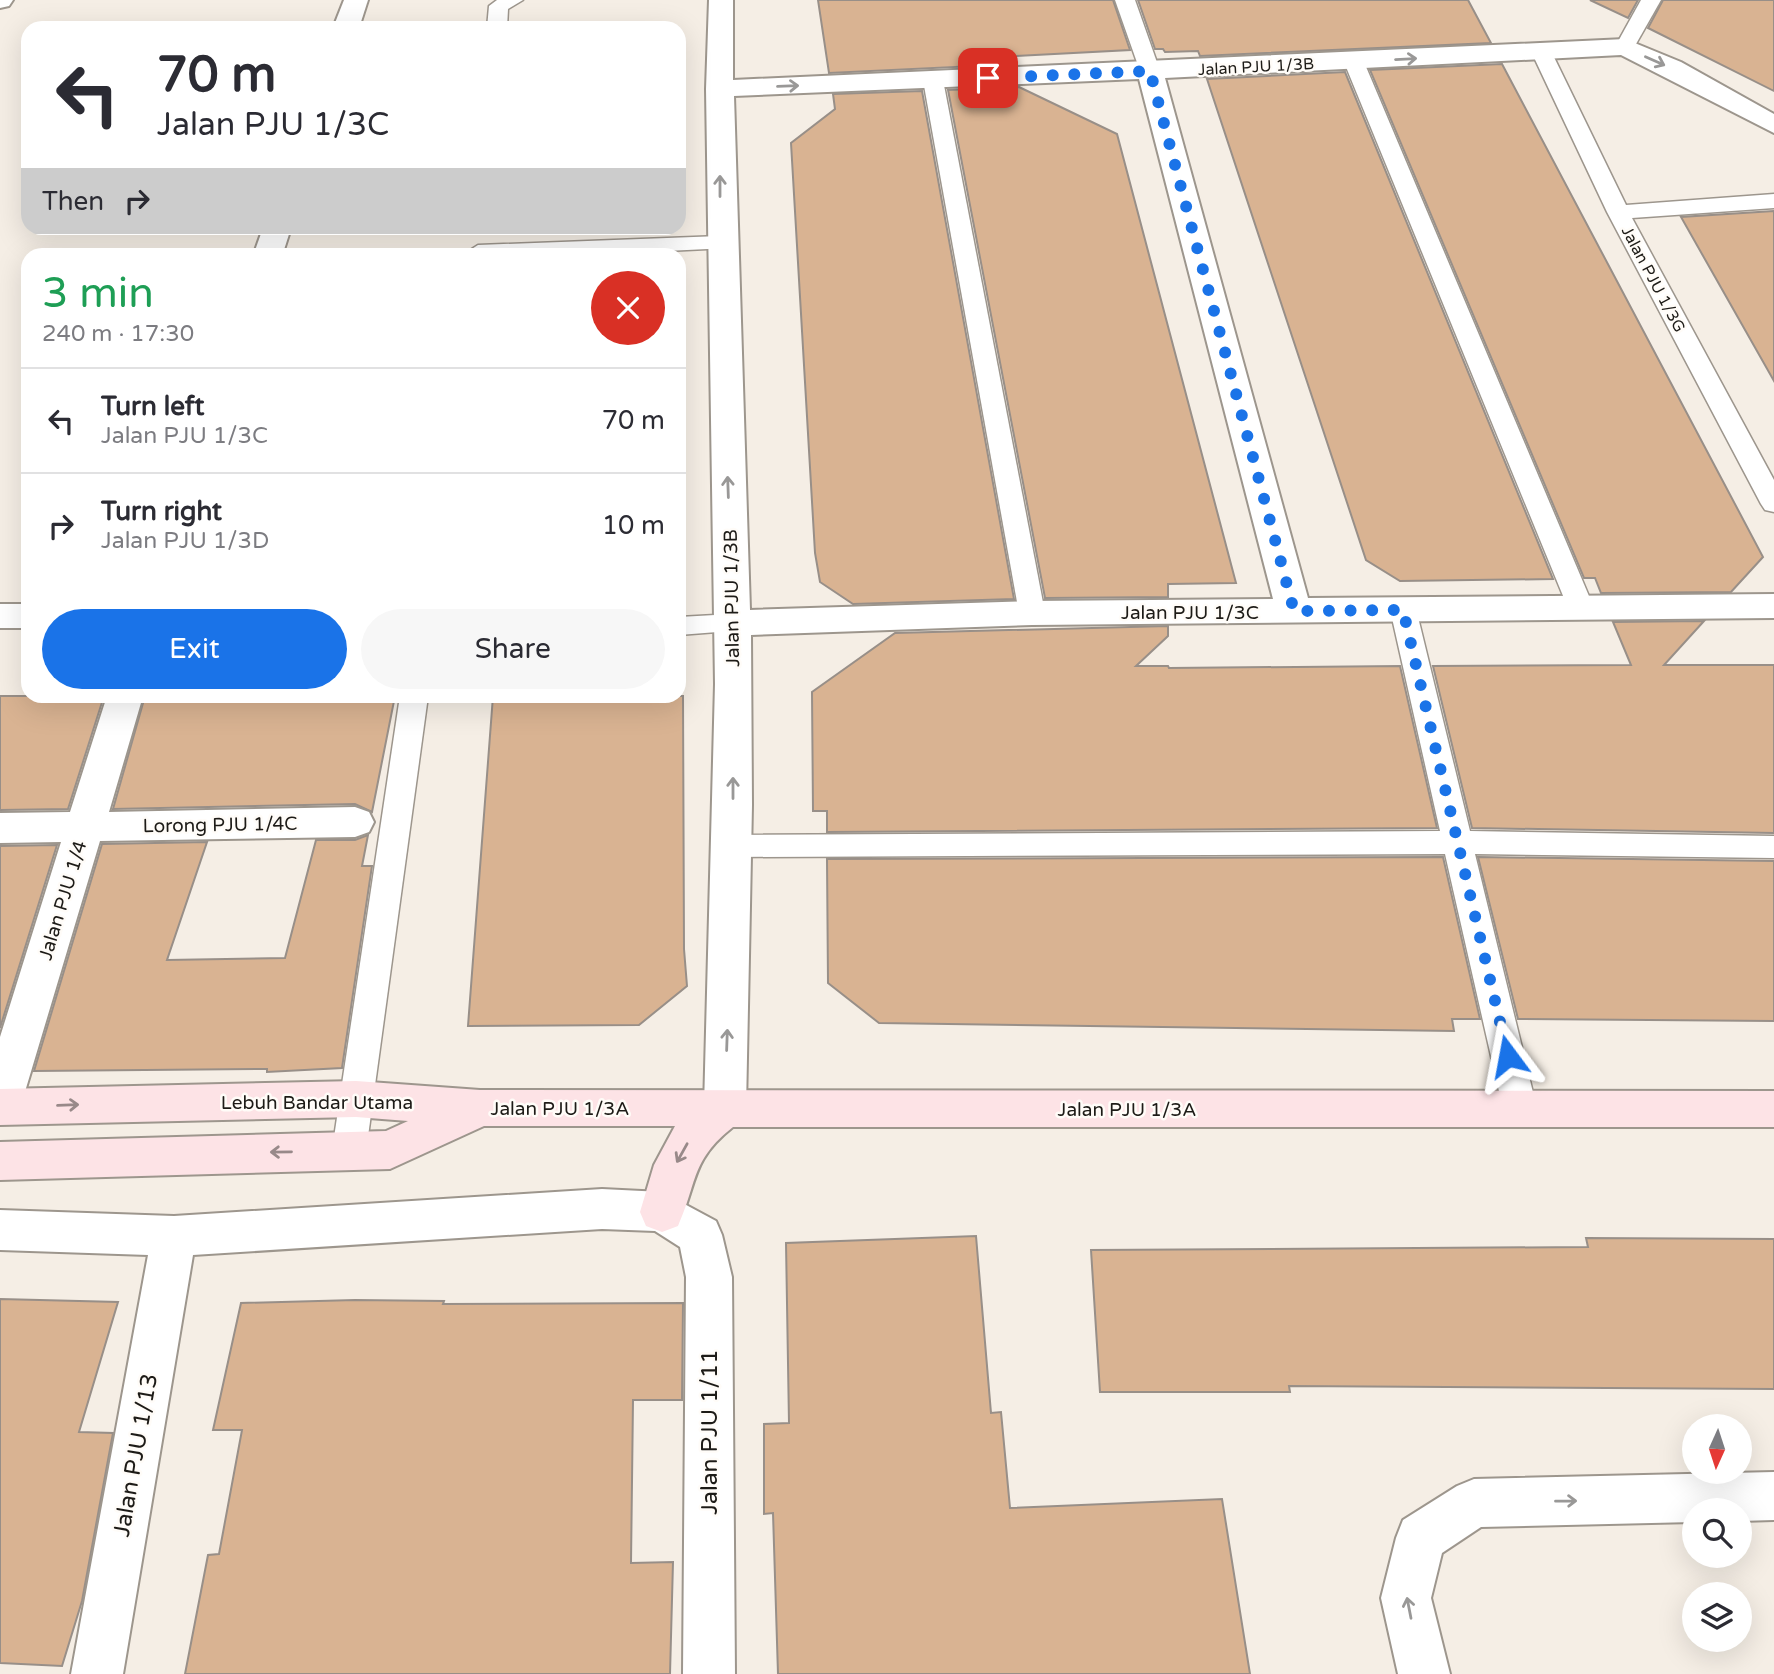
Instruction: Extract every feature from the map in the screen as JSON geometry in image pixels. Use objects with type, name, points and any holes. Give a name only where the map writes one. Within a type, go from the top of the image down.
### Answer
[{"type":"main road","name":"Lebuh Bandar Utama","points":[[0,1106],[356,1099],[480,1108]]},
{"type":"main road","name":"Lebuh Bandar Utama","points":[[0,1161],[390,1150],[480,1108]]},
{"type":"main road","name":"Jalan PJU 1/3A","points":[[480,1108],[1774,1109]]},
{"type":"main road","points":[[662,1212],[670,1178],[681,1151],[698,1128],[725,1108]]},
{"type":"street","points":[[348,21],[356,0]]},
{"type":"street","name":"Jalan PJU 1/3B","points":[[721,0],[720,243],[733,623],[733,846],[725,1108]]},
{"type":"street","name":"Jalan PJU 1/3B","points":[[719,89],[1354,62],[1625,47],[1672,68],[1774,125]]},
{"type":"street","points":[[1150,71],[1294,611]]},
{"type":"street","name":"Jalan PJU 1/3C","points":[[733,623],[1032,613],[1774,606]]},
{"type":"street","points":[[0,616],[21,616]]},
{"type":"street","name":"Jalan PJU 1/4","points":[[0,1106],[123,703]]},
{"type":"street","name":"Lorong PJU 1/4C","points":[[0,828],[355,822]]},
{"type":"street","points":[[0,1230],[174,1236],[602,1209],[662,1212]]},
{"type":"street","name":"Jalan PJU 1/11","points":[[662,1212],[700,1235],[709,1277],[709,1674]]},
{"type":"street","name":"Jalan PJU 1/13","points":[[97,1674],[174,1236]]},
{"type":"street","points":[[1424,1674],[1406,1598],[1421,1538],[1474,1503],[1774,1496]]},
{"type":"lane","points":[[498,21],[499,6],[513,0]]},
{"type":"lane","points":[[1125,0],[1150,71]]},
{"type":"lane","points":[[1625,47],[1651,0]]},
{"type":"lane","name":"Jalan PJU 1/3G","points":[[1541,51],[1618,212],[1774,504]]},
{"type":"lane","points":[[1354,62],[1581,608]]},
{"type":"lane","points":[[933,80],[1032,613]]},
{"type":"lane","points":[[1618,212],[1774,201]]},
{"type":"lane","points":[[610,248],[720,243]]},
{"type":"lane","points":[[1403,610],[1520,1109]]},
{"type":"lane","points":[[686,626],[733,623]]},
{"type":"lane","points":[[349,1151],[413,703]]},
{"type":"lane","points":[[733,846],[1459,842],[1774,847]]},
{"type":"building","points":[[818,0],[1113,0],[1130,50],[962,59],[976,66],[829,73]]},
{"type":"building","points":[[1138,0],[1468,0],[1491,43],[1200,56],[1198,51],[1165,52],[1163,49],[1155,49]]},
{"type":"building","points":[[1590,0],[1638,0],[1628,18]]},
{"type":"building","points":[[1663,0],[1774,0],[1774,91],[1648,28]]},
{"type":"building","points":[[1502,64],[1763,557],[1731,592],[1601,593],[1595,578],[1584,578],[1370,70]]},
{"type":"building","points":[[1345,72],[1553,579],[1400,581],[1366,560],[1207,79]]},
{"type":"building","points":[[1019,87],[1117,134],[1236,583],[1168,584],[1168,597],[1045,598],[948,90]]},
{"type":"building","points":[[922,91],[1014,599],[853,604],[820,582],[815,553],[791,143],[835,109],[833,94]]},
{"type":"building","points":[[1774,211],[1774,381],[1681,217]]},
{"type":"building","points":[[1704,621],[1664,665],[1774,665],[1774,833],[1472,828],[1433,666],[1631,665],[1613,622]]},
{"type":"building","points":[[1168,626],[1168,636],[1136,666],[1400,666],[1437,828],[827,832],[827,811],[813,811],[812,692],[895,633]]},
{"type":"building","points":[[0,696],[21,696],[21,703],[102,703],[68,809],[0,810]]},
{"type":"building","points":[[143,703],[394,703],[372,812],[355,804],[113,809]]},
{"type":"building","points":[[492,703],[683,703],[684,949],[687,986],[639,1025],[468,1026]]},
{"type":"building","points":[[368,835],[362,866],[372,866],[342,1068],[267,1072],[267,1069],[34,1071],[102,844],[207,842],[167,960],[285,958],[316,840],[355,840]]},
{"type":"building","points":[[57,845],[0,1028],[0,846]]},
{"type":"building","points":[[1443,857],[1480,1019],[1452,1019],[1454,1031],[879,1023],[828,983],[827,859]]},
{"type":"building","points":[[1478,857],[1774,861],[1774,1021],[1518,1019]]},
{"type":"building","points":[[976,1236],[991,1413],[1001,1412],[1010,1508],[1222,1499],[1250,1674],[778,1674],[773,1513],[764,1514],[764,1424],[789,1423],[786,1243]]},
{"type":"building","points":[[1586,1238],[1774,1239],[1774,1389],[1289,1386],[1290,1392],[1100,1392],[1091,1250],[1588,1247]]},
{"type":"building","points":[[0,1299],[118,1302],[79,1432],[113,1433],[82,1601],[62,1666],[0,1663]]},
{"type":"building","points":[[444,1301],[443,1304],[683,1303],[682,1400],[633,1400],[631,1563],[673,1562],[670,1674],[185,1674],[208,1555],[219,1554],[242,1430],[213,1430],[241,1303]]},
{"type":"route","points":[[988,78],[1150,71],[1294,611],[1403,610],[1508,1056]]}]
